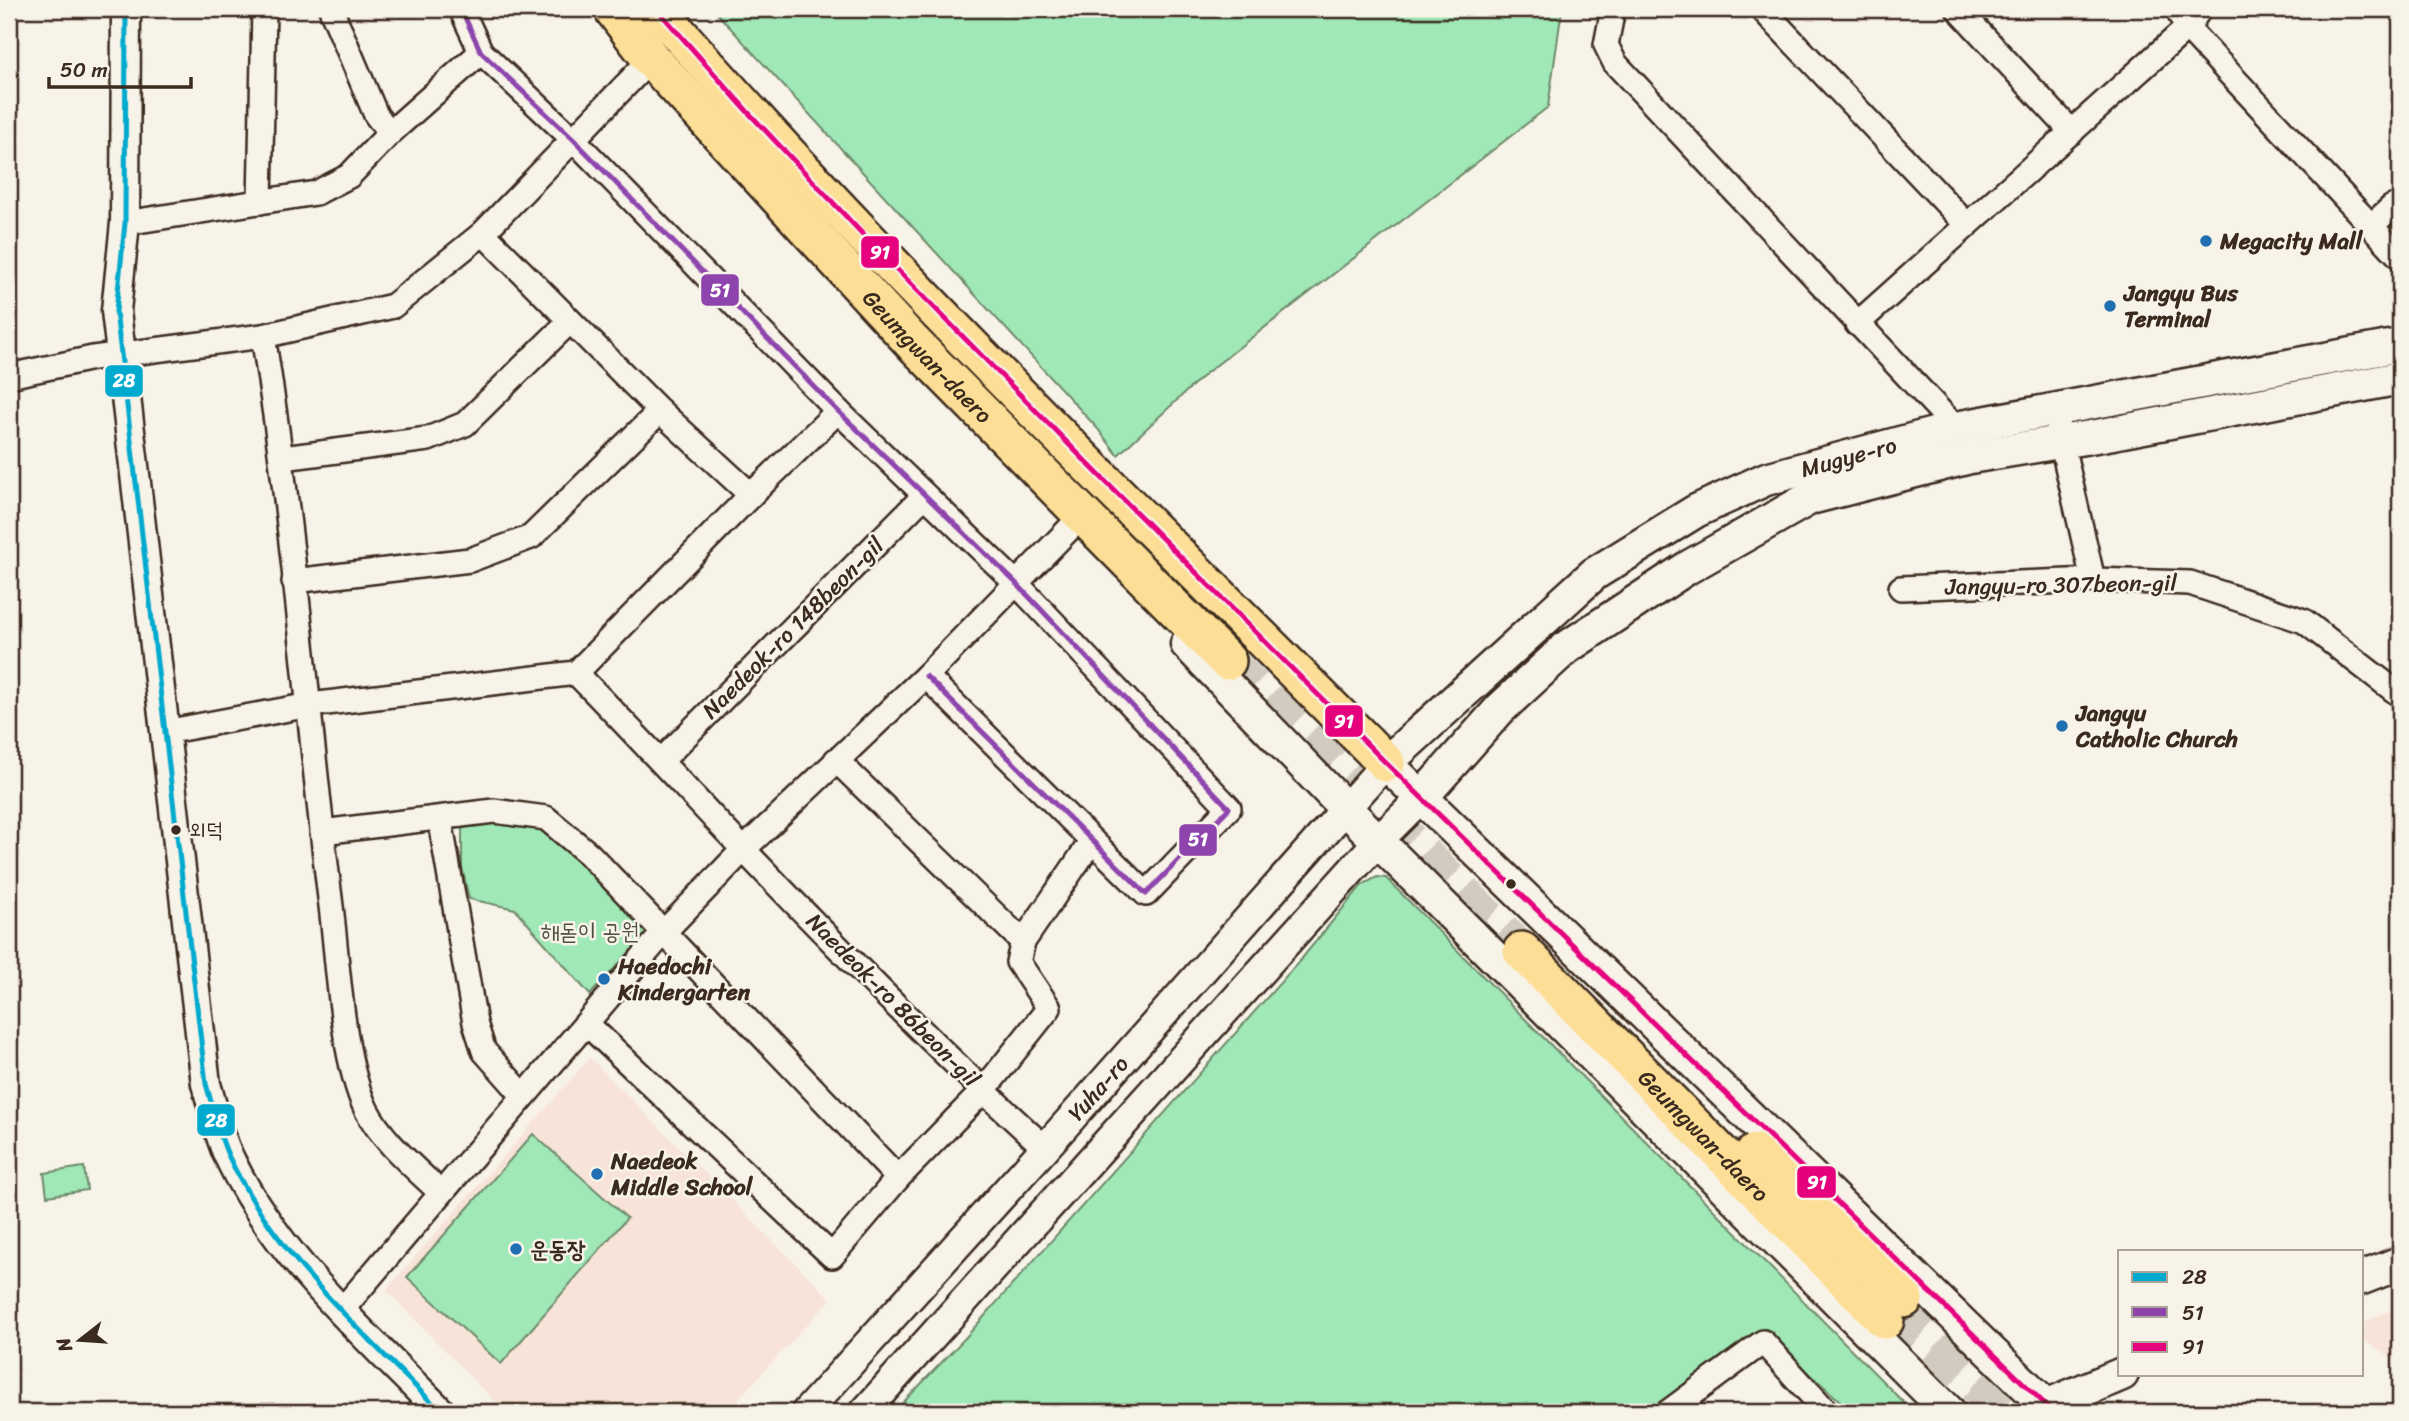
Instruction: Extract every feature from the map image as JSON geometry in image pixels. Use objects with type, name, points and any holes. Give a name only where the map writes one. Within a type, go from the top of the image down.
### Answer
[{"type":"main road","name":"Geumgwan-daero","points":[[613,9],[651,60],[912,342],[1236,653],[729,120],[656,9]]},
{"type":"main road","points":[[656,9],[870,242],[1386,763],[2046,1410],[2118,1376]]},
{"type":"main road","points":[[828,250],[909,354],[1072,526],[1345,808],[1949,1412]]},
{"type":"main road","name":"Mugye-ro","points":[[1386,763],[1594,574],[1696,511],[1766,479],[1922,435],[2400,345]]},
{"type":"main road","name":"Mugye-ro","points":[[1422,797],[1500,709],[1566,648],[1687,568],[1810,498],[1931,465],[2400,378]]},
{"type":"main road","name":"Geumgwan-daero","points":[[1529,944],[1894,1310]]},
{"type":"main road","points":[[2364,1277],[2400,1263]]},
{"type":"street","points":[[126,9],[125,223],[116,311],[209,1096],[227,1154],[266,1223],[341,1311],[441,1412]]},
{"type":"street","points":[[260,202],[264,9]]},
{"type":"street","points":[[331,9],[376,115],[390,133]]},
{"type":"street","points":[[461,9],[481,52],[574,140],[838,411],[1017,584],[1229,808],[1146,894],[926,676]]},
{"type":"street","points":[[1613,9],[1606,45],[1615,63],[1956,428]]},
{"type":"street","points":[[1762,9],[1967,225]]},
{"type":"street","points":[[1958,9],[2072,132]]},
{"type":"street","points":[[1857,324],[2072,132],[2182,18],[2200,9]]},
{"type":"street","points":[[2182,18],[2400,257]]},
{"type":"street","points":[[125,223],[316,193],[349,176],[390,133],[481,52]]},
{"type":"street","points":[[9,376],[122,354],[263,336],[393,306],[483,233],[651,60]]},
{"type":"street","points":[[2372,225],[2392,206],[2400,205]]},
{"type":"street","points":[[483,233],[660,411],[751,495]]},
{"type":"street","points":[[283,458],[428,439],[465,424],[570,321]]},
{"type":"street","points":[[263,336],[283,458],[322,832],[351,1061],[366,1110],[400,1153],[440,1192]]},
{"type":"street","points":[[2054,410],[2093,580]]},
{"type":"street","points":[[294,581],[470,560],[531,537],[660,411]]},
{"type":"street","points":[[165,732],[310,705],[576,673],[751,495],[838,411]]},
{"type":"street","name":"Naedeok-ro 148beon-gil","points":[[662,760],[924,496]]},
{"type":"street","points":[[341,1311],[664,932],[743,850],[926,676],[1072,526]]},
{"type":"street","name":"Jangyu-ro 307beon-gil","points":[[1901,588],[2093,580],[2190,583],[2304,621],[2400,695]]},
{"type":"street","name":"Naedeok-ro 86beon-gil","points":[[576,673],[662,760],[743,850],[983,1091],[1045,1148]]},
{"type":"street","points":[[836,760],[1023,942]]},
{"type":"street","name":"Yuha-ro","points":[[806,1412],[1045,1148],[1386,763]]},
{"type":"street","name":"Yuha-ro","points":[[864,1412],[1378,841],[1422,797]]},
{"type":"street","points":[[322,832],[440,820],[494,811],[546,818],[589,854],[898,1178]]},
{"type":"street","points":[[440,820],[475,1023],[484,1051],[523,1095]]},
{"type":"street","points":[[587,1024],[832,1256],[898,1178],[983,1091],[1049,1009],[1018,962],[1023,942],[1091,842]]},
{"type":"street","points":[[1668,1412],[1763,1342],[1827,1412]]},
{"type":"shaded area","name":"Naedeok Middle School","points":[[590,1058],[831,1299],[726,1412],[505,1412],[386,1290]]},
{"type":"shaded area","points":[[2400,1306],[2400,1364],[2364,1340],[2366,1321]]},
{"type":"green space","points":[[713,9],[1562,9],[1548,107],[1205,374],[1118,455],[1097,428]]},
{"type":"green space","name":"해돋이 공원","points":[[475,822],[546,830],[650,930],[590,995],[515,909],[469,899],[462,867],[462,829]]},
{"type":"green space","points":[[1377,877],[1386,878],[1913,1412],[1852,1412],[1763,1331],[1654,1412],[894,1412],[966,1337],[1303,957],[1362,885]]},
{"type":"green space","name":"운동장","points":[[533,1134],[627,1218],[501,1364],[407,1277]]},
{"type":"green space","points":[[84,1167],[87,1190],[47,1196],[44,1173]]},
{"type":"tunnel","points":[[1227,661],[1522,951]]},
{"type":"tunnel","points":[[1904,1299],[2022,1412]]},
{"type":"tunnel","points":[[1885,1320],[1981,1412]]},
{"type":"transit line","name":"28","points":[[126,9],[125,223],[116,311],[206,1084],[228,1155],[247,1192],[270,1227],[323,1292],[441,1412]]},
{"type":"transit line","name":"51","points":[[461,9],[481,52],[574,140],[838,411],[1017,584],[1229,808],[1146,894],[926,676]]},
{"type":"transit line","name":"91","points":[[657,9],[747,111],[870,242],[1098,474],[1386,763],[2053,1412]]},
{"type":"place","name":"Megacity Mall","points":[[2206,241]]},
{"type":"place","name":"Jangyu Bus Terminal","points":[[2110,306]]},
{"type":"place","name":"Jangyu Catholic Church","points":[[2062,726]]},
{"type":"place","name":"외덕","points":[[176,830]]},
{"type":"place","name":"Haedochi Kindergarten","points":[[604,979]]},
{"type":"place","name":"Naedeok Middle School","points":[[597,1174]]},
{"type":"place","name":"운동장","points":[[516,1249]]}]
